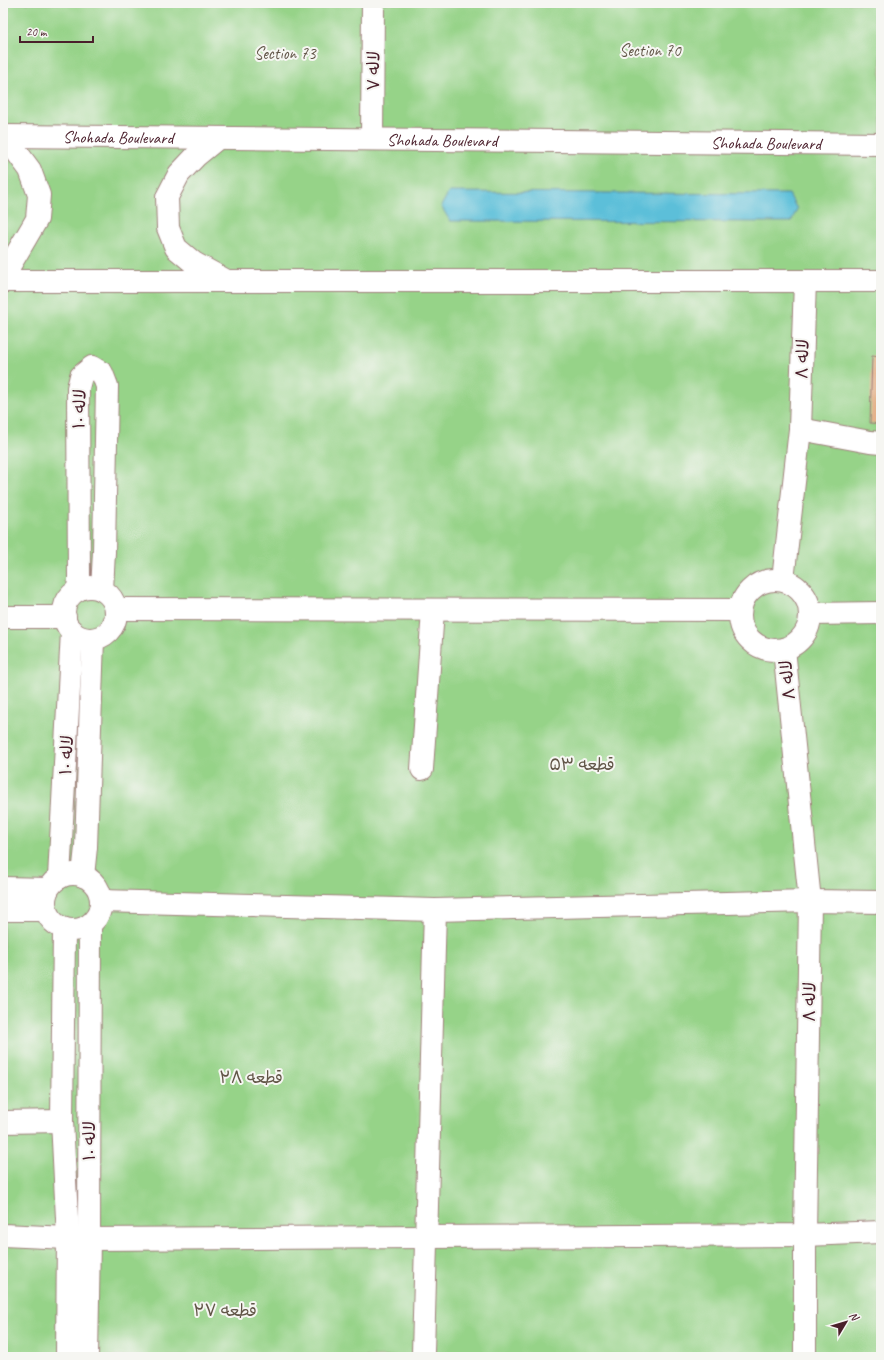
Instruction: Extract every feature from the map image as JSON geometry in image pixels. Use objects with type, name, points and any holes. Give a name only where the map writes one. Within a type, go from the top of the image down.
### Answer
[{"type":"street","name":"لاله ۷","points":[[372,139],[373,3]]},
{"type":"street","name":"Shohada Boulevard","points":[[3,136],[881,144]]},
{"type":"street","points":[[218,138],[196,156],[179,174],[167,197],[168,228],[176,248],[194,263],[228,281]]},
{"type":"street","points":[[3,140],[16,151],[30,170],[38,195],[37,219],[10,265],[3,270]]},
{"type":"street","points":[[3,281],[881,281]]},
{"type":"street","name":"لاله ۸","points":[[783,580],[800,429],[805,281]]},
{"type":"street","name":"لاله ۱۰","points":[[78,590],[78,388],[81,376],[92,367],[102,373],[108,386],[102,590]]},
{"type":"street","points":[[800,429],[881,443]]},
{"type":"street","points":[[772,579],[783,580],[794,585],[803,592],[811,614],[809,626],[804,636],[795,644],[784,649],[773,650],[762,648],[752,641],[744,632],[740,621],[740,610],[743,598],[750,589],[760,582],[772,579]]},
{"type":"street","points":[[90,587],[102,590],[113,601],[116,610],[116,618],[113,626],[101,637],[93,639],[78,636],[69,624],[65,610],[67,602],[71,595],[78,590],[90,587]]},
{"type":"street","points":[[116,610],[740,610]]},
{"type":"street","points":[[422,768],[433,610]]},
{"type":"street","points":[[811,614],[881,613]]},
{"type":"street","points":[[3,617],[69,624]]},
{"type":"street","name":"لاله ۱۰","points":[[51,892],[69,624]]},
{"type":"street","name":"لاله ۱۰","points":[[83,876],[86,847],[93,639]]},
{"type":"street","name":"لاله ۸","points":[[784,649],[810,901],[805,1235],[805,1357]]},
{"type":"street","points":[[3,910],[51,892],[66,875],[75,874],[90,880],[96,886],[101,901],[100,910],[90,925],[78,930],[64,929],[56,925],[50,918],[51,892]]},
{"type":"street","points":[[3,888],[51,892]]},
{"type":"street","points":[[101,901],[435,910],[810,901],[881,902]]},
{"type":"street","points":[[423,1352],[435,910]]},
{"type":"street","name":"لاله ۱۰","points":[[67,1357],[79,1238],[90,925]]},
{"type":"street","name":"لاله ۱۰","points":[[64,929],[62,1121],[79,1238],[87,1357]]},
{"type":"street","points":[[3,1122],[62,1121]]},
{"type":"street","points":[[3,1235],[79,1238],[426,1237],[805,1235],[881,1232]]},
{"type":"green space","points":[[3,3],[881,3],[881,1357],[3,1357]]},
{"type":"water","points":[[449,192],[789,194],[797,209],[791,222],[450,221],[441,206]]},
{"type":"building","points":[[872,356],[881,357],[881,424],[870,423]]},
{"type":"park label","name":"Section 70","points":[[650,50]]},
{"type":"park label","name":"Section 73","points":[[285,53]]},
{"type":"park label","name":"قطعه ۵۳","points":[[582,764]]},
{"type":"park label","name":"قطعه ۲۸","points":[[251,1077]]},
{"type":"park label","name":"قطعه ۲۷","points":[[225,1310]]}]
